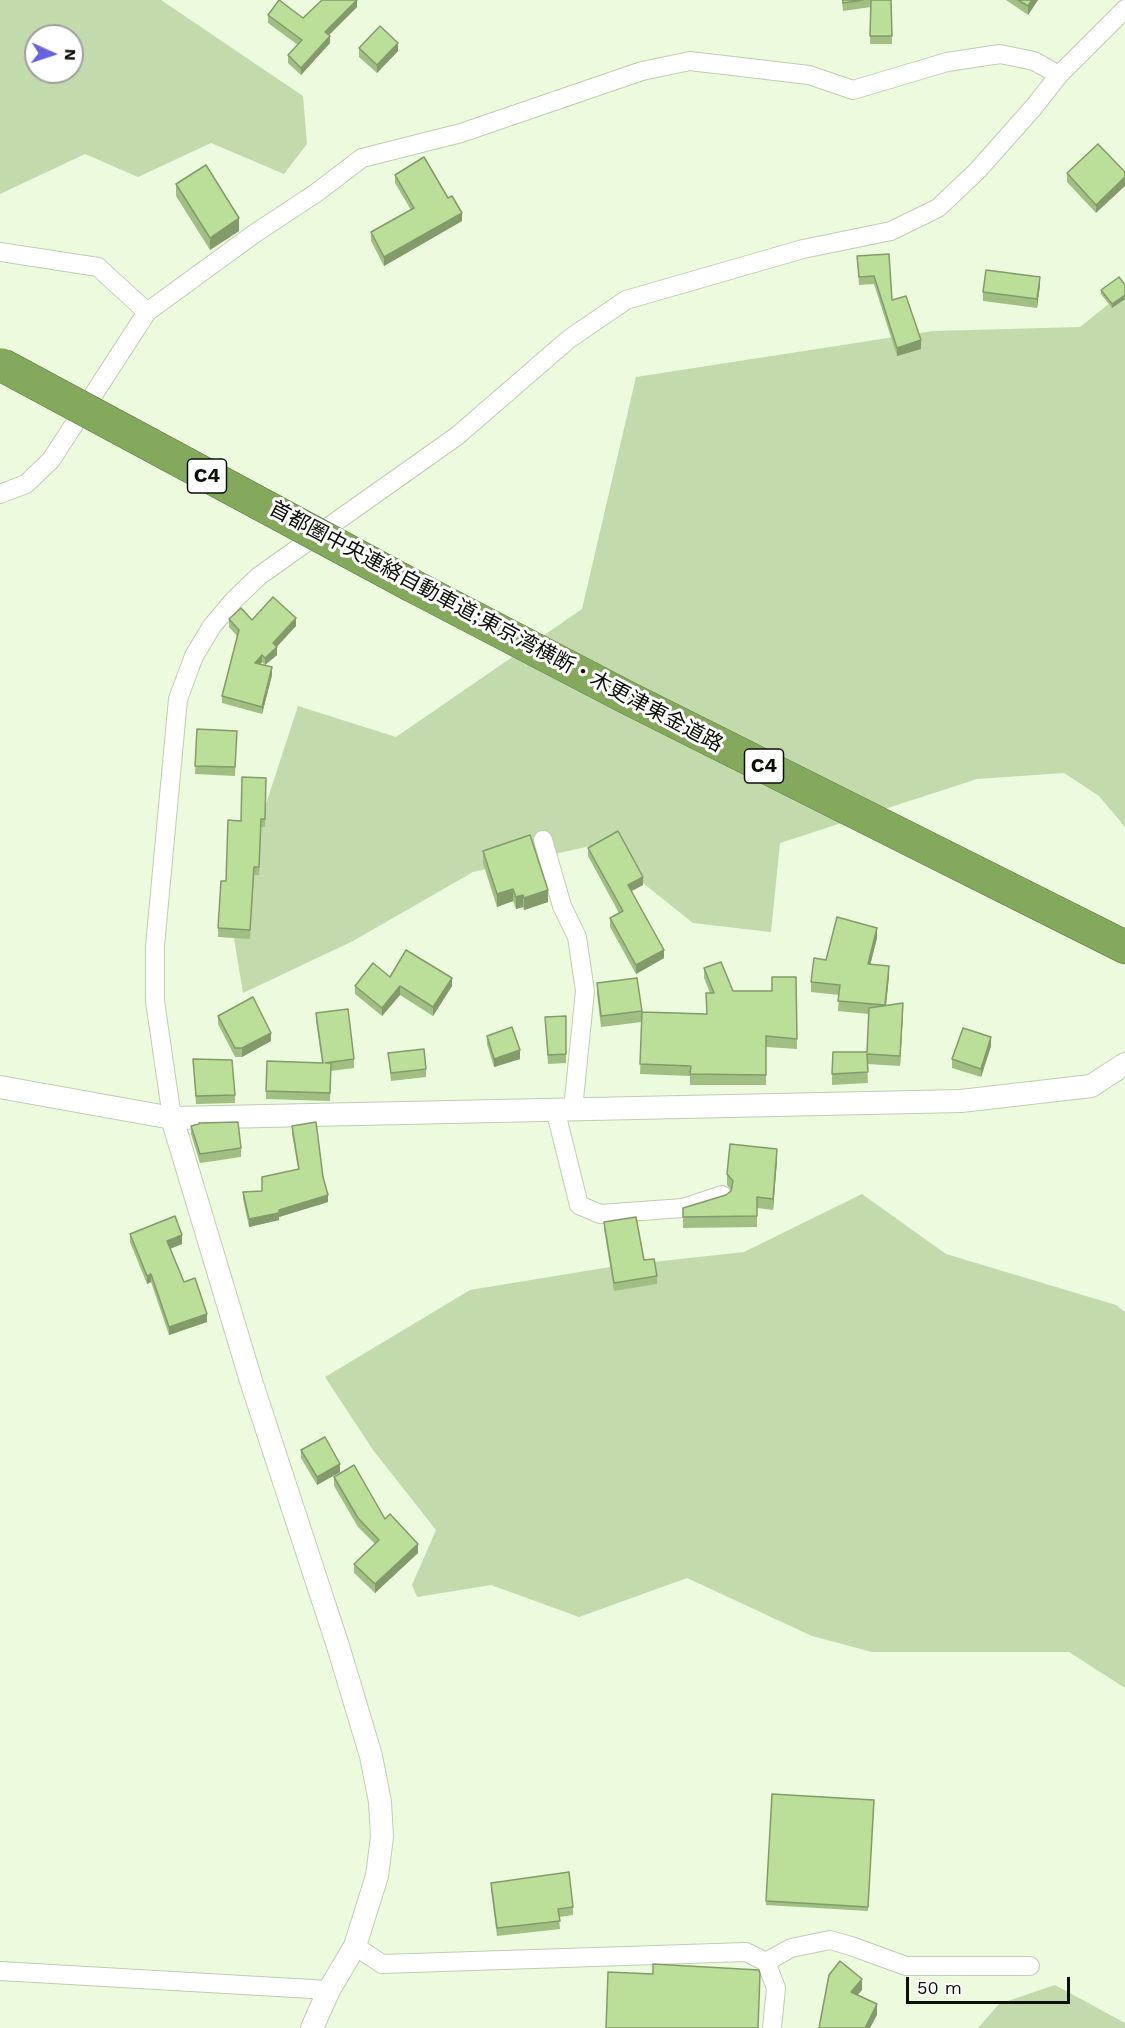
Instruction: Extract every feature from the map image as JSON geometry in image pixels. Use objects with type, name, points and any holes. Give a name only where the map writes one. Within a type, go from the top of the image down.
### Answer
[{"type":"highway","name":"首都圏中央連絡自動車道;東京湾横断・木更津東金道路","points":[[1,365],[413,586],[637,702],[1121,945]]},
{"type":"street","points":[[312,2028],[329,1989],[355,1947],[377,1876],[382,1837],[380,1802],[371,1756],[334,1634],[252,1384],[172,1118],[155,1000],[155,946],[178,699],[194,656],[212,626],[259,576],[457,436],[569,339],[626,300],[803,249],[891,231],[938,208],[978,170],[1059,75],[1125,9]]},
{"type":"street","points":[[0,494],[26,484],[51,460],[147,312],[362,158],[461,134],[642,71],[690,61],[809,75],[853,90],[948,62],[1000,54],[1034,62],[1059,75]]},
{"type":"street","points":[[0,252],[98,267],[147,312]]},
{"type":"street","points":[[543,840],[562,906],[577,937],[585,991],[564,1109],[579,1205],[600,1214],[683,1208],[722,1195]]},
{"type":"street","points":[[0,1088],[172,1118],[961,1101],[1091,1086],[1125,1064]]},
{"type":"street","points":[[766,1962],[791,1948],[830,1940],[906,1966],[1030,1966]]},
{"type":"street","points":[[355,1947],[382,1964],[746,1952],[766,1962],[776,1988],[772,2028]]},
{"type":"street","points":[[0,1971],[329,1989]]},
{"type":"green space","points":[[0,0],[161,0],[303,96],[307,144],[284,174],[211,143],[138,177],[85,154],[0,194]]},
{"type":"green space","points":[[1125,291],[1125,827],[1099,796],[1064,773],[977,779],[780,843],[771,932],[693,923],[595,845],[473,872],[353,941],[243,993],[230,914],[298,706],[396,737],[582,609],[636,377],[933,331],[1080,327]]},
{"type":"green space","points":[[862,1194],[946,1254],[1116,1305],[1125,1312],[1125,1688],[1069,1652],[872,1652],[812,1636],[687,1578],[579,1617],[491,1585],[417,1597],[412,1585],[436,1530],[373,1450],[325,1377],[470,1290],[616,1266],[744,1252]]},
{"type":"green space","points":[[1055,1985],[1125,2023],[1125,2028],[978,2028],[999,2004]]},
{"type":"building","points":[[279,0],[303,18],[322,0],[357,0],[325,32],[330,36],[301,68],[288,55],[302,40],[268,15]]},
{"type":"building","points":[[843,0],[863,0],[843,3]]},
{"type":"building","points":[[871,0],[891,0],[892,36],[870,36]]},
{"type":"building","points":[[1018,0],[1032,0],[1028,6]]},
{"type":"building","points":[[380,26],[398,43],[377,65],[359,48]]},
{"type":"building","points":[[1098,144],[1125,172],[1125,177],[1096,205],[1067,173]]},
{"type":"building","points":[[424,157],[448,198],[452,196],[462,213],[384,257],[371,232],[414,208],[395,175]]},
{"type":"building","points":[[206,165],[239,218],[210,238],[176,184]]},
{"type":"building","points":[[889,254],[892,300],[906,296],[921,340],[897,348],[874,276],[859,277],[857,256]]},
{"type":"building","points":[[986,270],[1040,277],[1037,299],[983,292]]},
{"type":"building","points":[[1119,277],[1125,285],[1125,295],[1112,304],[1101,290]]},
{"type":"building","points":[[273,597],[296,618],[273,643],[277,647],[265,658],[262,655],[255,663],[272,667],[262,707],[222,696],[239,630],[229,619],[241,608],[252,620]]},
{"type":"building","points":[[197,729],[237,731],[235,767],[195,766]]},
{"type":"building","points":[[242,777],[266,778],[265,819],[261,819],[259,867],[254,867],[250,930],[218,928],[221,881],[226,881],[228,820],[241,821]]},
{"type":"building","points":[[618,831],[643,877],[628,885],[664,950],[636,965],[610,918],[623,911],[588,848]]},
{"type":"building","points":[[530,835],[548,890],[524,898],[523,895],[516,897],[513,889],[497,894],[483,851]]},
{"type":"building","points":[[837,917],[877,928],[868,964],[889,966],[885,1005],[838,1001],[840,985],[811,982],[814,958],[826,960]]},
{"type":"building","points":[[406,950],[452,978],[433,1007],[400,986],[382,1008],[355,986],[373,963],[390,977]]},
{"type":"building","points":[[721,962],[733,991],[772,991],[772,977],[796,977],[797,1039],[766,1036],[766,1075],[690,1074],[691,1066],[640,1064],[642,1012],[707,1014],[706,993],[714,993],[704,968]]},
{"type":"building","points":[[637,978],[642,1011],[601,1016],[597,983]]},
{"type":"building","points":[[253,997],[271,1033],[242,1048],[235,1048],[218,1016]]},
{"type":"building","points":[[903,1003],[900,1056],[867,1054],[868,1072],[832,1074],[833,1052],[867,1052],[869,1008]]},
{"type":"building","points":[[348,1009],[354,1059],[325,1063],[331,1063],[330,1093],[266,1091],[267,1061],[323,1063],[316,1013]]},
{"type":"building","points":[[566,1016],[566,1054],[548,1055],[545,1017]]},
{"type":"building","points":[[512,1027],[520,1050],[494,1059],[487,1036]]},
{"type":"building","points":[[963,1028],[991,1037],[981,1069],[952,1059]]},
{"type":"building","points":[[424,1049],[426,1069],[391,1073],[388,1053]]},
{"type":"building","points":[[193,1059],[232,1060],[235,1095],[196,1096]]},
{"type":"building","points":[[238,1122],[241,1148],[200,1154],[191,1126],[199,1123]]},
{"type":"building","points":[[316,1122],[323,1177],[328,1195],[279,1210],[279,1213],[249,1219],[243,1192],[262,1191],[262,1177],[299,1169],[292,1126]]},
{"type":"building","points":[[730,1144],[777,1149],[773,1199],[757,1197],[757,1216],[683,1217],[683,1208],[726,1195],[731,1191],[733,1181],[727,1174]]},
{"type":"building","points":[[175,1216],[182,1235],[167,1241],[184,1282],[195,1278],[207,1314],[169,1327],[151,1274],[147,1276],[130,1234]]},
{"type":"building","points":[[636,1217],[644,1260],[654,1259],[657,1276],[614,1283],[604,1222]]},
{"type":"building","points":[[325,1437],[340,1464],[317,1477],[301,1450]]},
{"type":"building","points":[[354,1465],[385,1519],[390,1514],[418,1544],[375,1584],[354,1564],[379,1540],[358,1518],[334,1477]]},
{"type":"building","points":[[772,1794],[874,1800],[868,1907],[766,1901]]},
{"type":"building","points":[[569,1872],[573,1907],[558,1909],[560,1921],[497,1928],[491,1883]]},
{"type":"building","points":[[840,1961],[862,1979],[851,1992],[877,2004],[865,2028],[819,2028],[829,1975]]},
{"type":"building","points":[[653,1964],[759,1970],[758,2028],[606,2028],[608,1972],[653,1974]]}]
